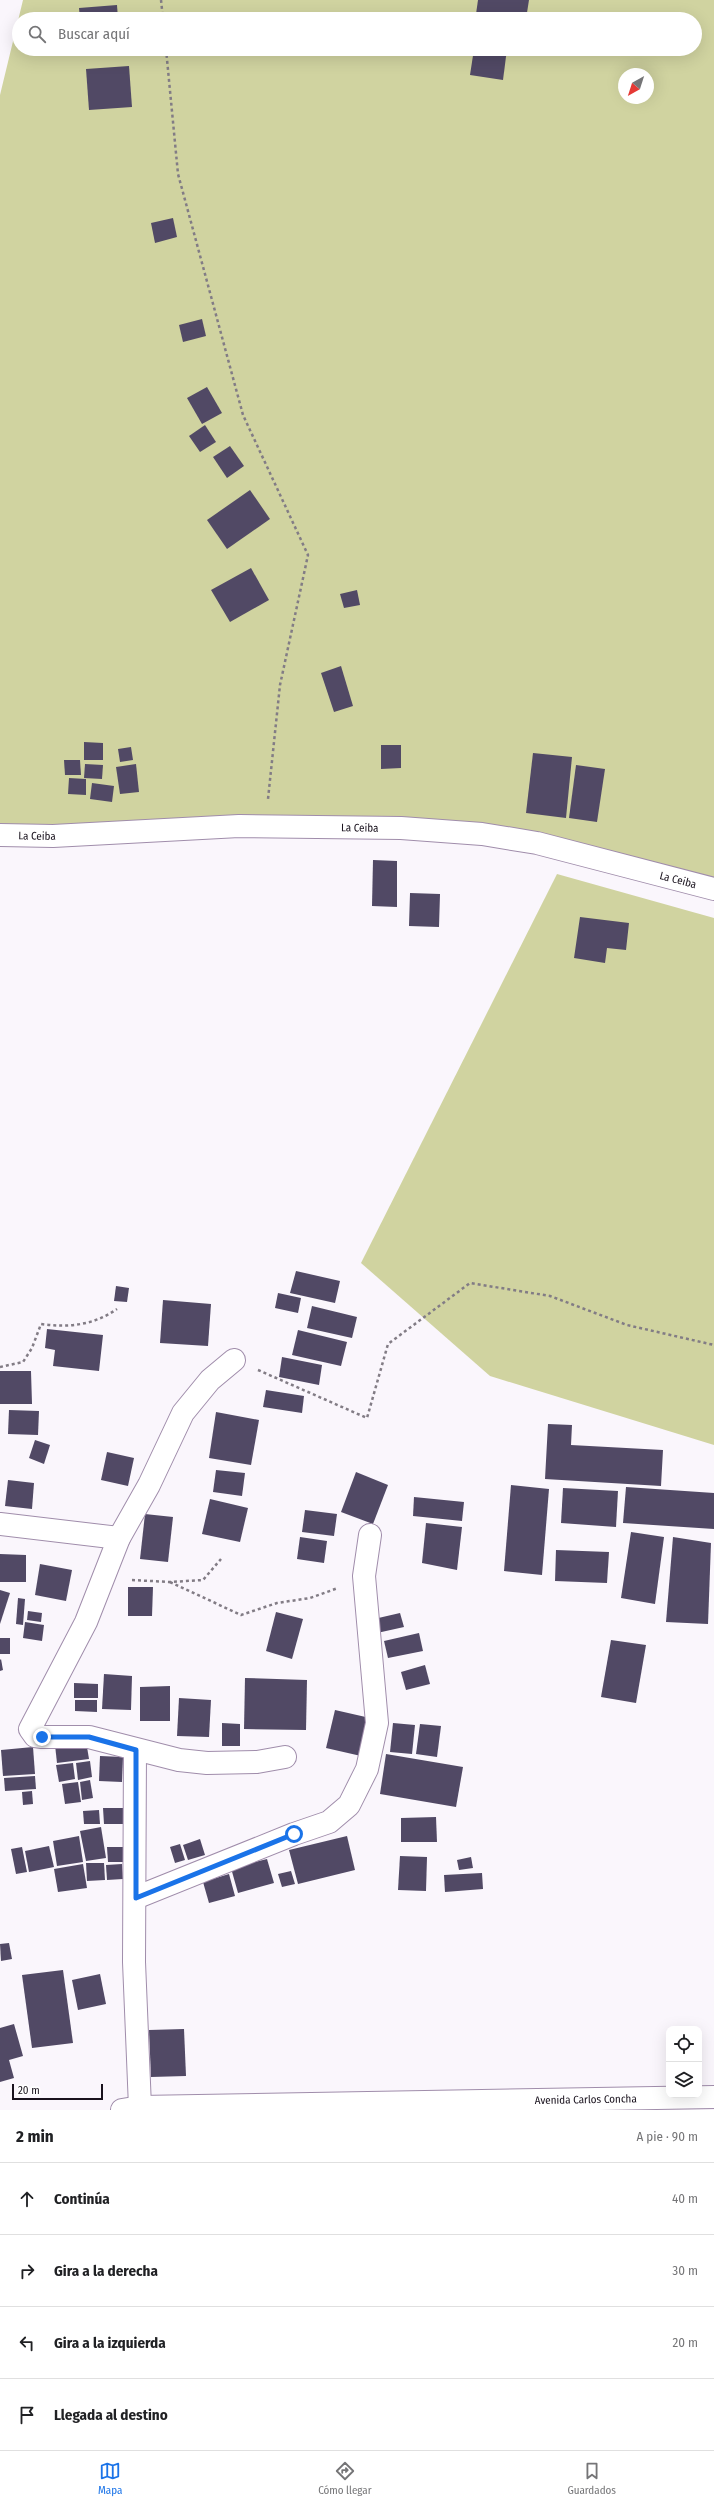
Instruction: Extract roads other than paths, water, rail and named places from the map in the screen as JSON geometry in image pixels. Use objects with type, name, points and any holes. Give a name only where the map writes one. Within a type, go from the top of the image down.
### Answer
[{"type":"street","name":"La Ceiba","points":[[0,835],[53,836],[266,825],[401,828],[482,834],[537,843],[714,889]]},
{"type":"street","points":[[234,1360],[210,1380],[183,1413],[149,1484],[119,1538],[86,1622],[30,1728],[35,1736],[89,1737],[179,1760],[206,1763],[257,1762],[285,1758]]},
{"type":"street","points":[[0,1524],[119,1538]]},
{"type":"street","points":[[136,1898],[294,1834],[329,1822],[349,1805],[368,1769],[377,1723],[364,1576],[370,1535]]},
{"type":"street","points":[[131,2108],[136,1898],[136,1750]]},
{"type":"street","name":"Avenida Carlos Concha","points":[[131,2108],[714,2097]]}]
